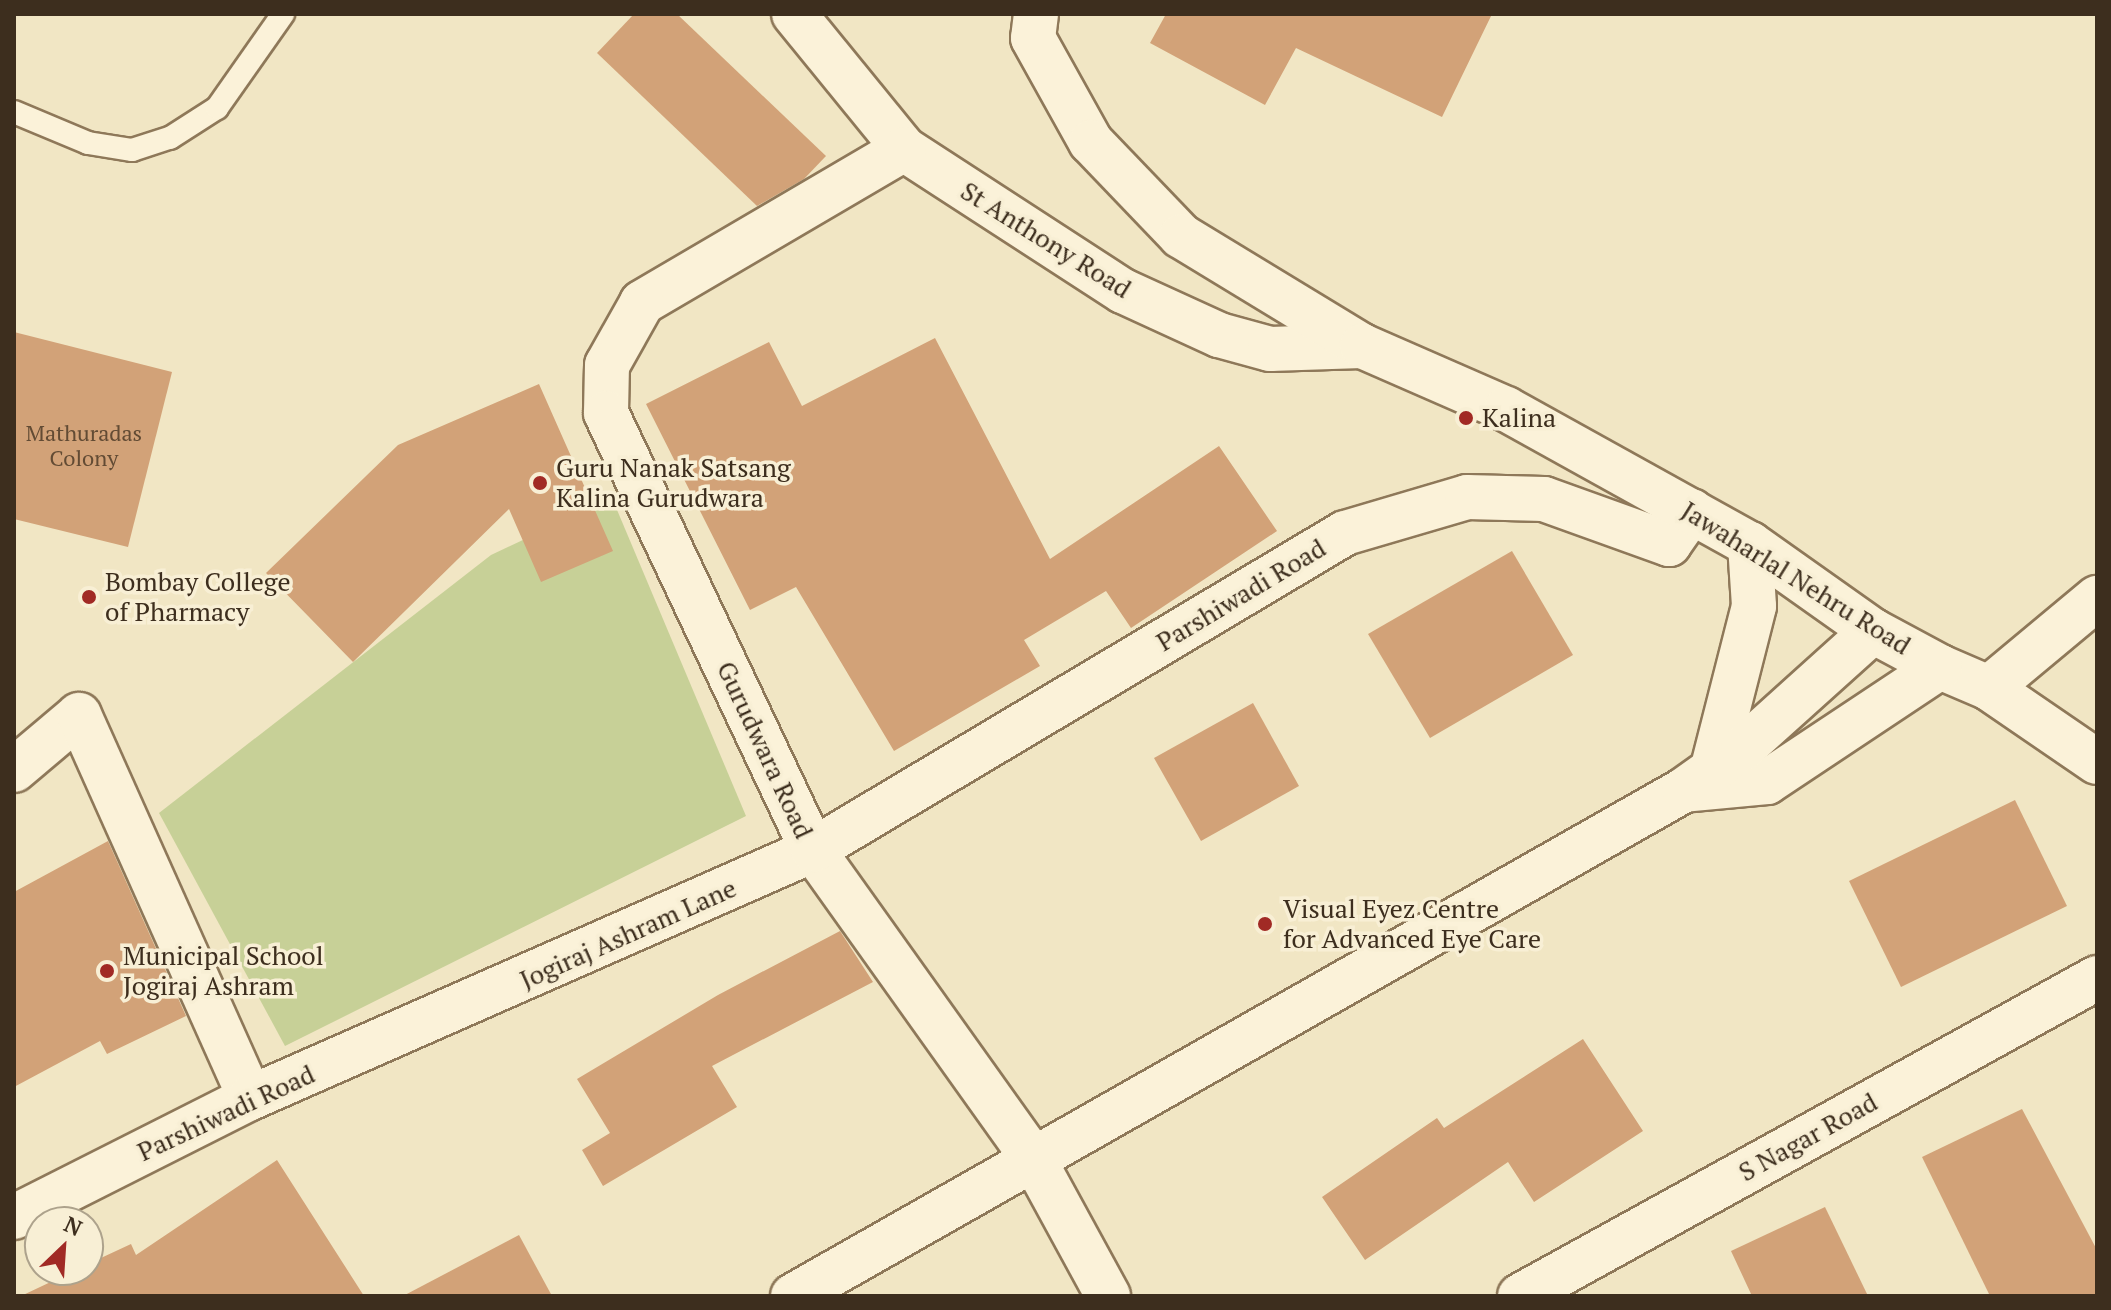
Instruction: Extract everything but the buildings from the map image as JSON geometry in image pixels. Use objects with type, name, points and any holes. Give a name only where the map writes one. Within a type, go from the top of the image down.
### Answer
[{"type":"street","name":"Jawaharlal Nehru Road","points":[[1036,14],[1033,38],[1091,142],[1181,236],[1362,346],[1506,409],[1750,544],[1873,631],[1940,667],[1989,688],[2097,762]]},
{"type":"street","name":"St Anthony Road","points":[[804,19],[904,149],[1123,291],[1219,335],[1270,349],[1362,346]]},
{"type":"street","name":"Gurudwara Road","points":[[904,149],[642,303],[607,365],[606,413],[813,850],[1034,1160],[1108,1296]]},
{"type":"street","name":"Parshiwadi Road","points":[[813,850],[1345,533],[1467,497],[1544,499],[1669,544],[1692,511]]},
{"type":"street","points":[[1698,781],[1754,606],[1750,544]]},
{"type":"street","points":[[1989,688],[2097,598]]},
{"type":"street","points":[[793,1296],[1698,781],[1873,631]]},
{"type":"street","points":[[1698,781],[1767,782],[1940,667]]},
{"type":"street","points":[[14,770],[79,715],[250,1098]]},
{"type":"street","name":"Jogiraj Ashram Lane","points":[[443,1017],[813,850]]},
{"type":"street","name":"S Nagar Road","points":[[1532,1293],[2097,978]]},
{"type":"street","name":"Parshiwadi Road","points":[[14,1217],[250,1098],[443,1017]]},
{"type":"lane","points":[[14,112],[88,143],[132,150],[170,138],[217,108],[283,14]]},
{"type":"green space","points":[[612,498],[746,816],[285,1046],[159,813],[491,555]]},
{"type":"place","name":"Kalina","points":[[1466,418]]},
{"type":"place","name":"Guru Nanak Satsang Kalina Gurudwara","points":[[540,483]]},
{"type":"place","name":"Bombay College of Pharmacy","points":[[89,597]]},
{"type":"place","name":"Visual Eyez Centre for Advanced Eye Care","points":[[1265,924]]},
{"type":"place","name":"Municipal School Jogiraj Ashram","points":[[107,971]]}]
